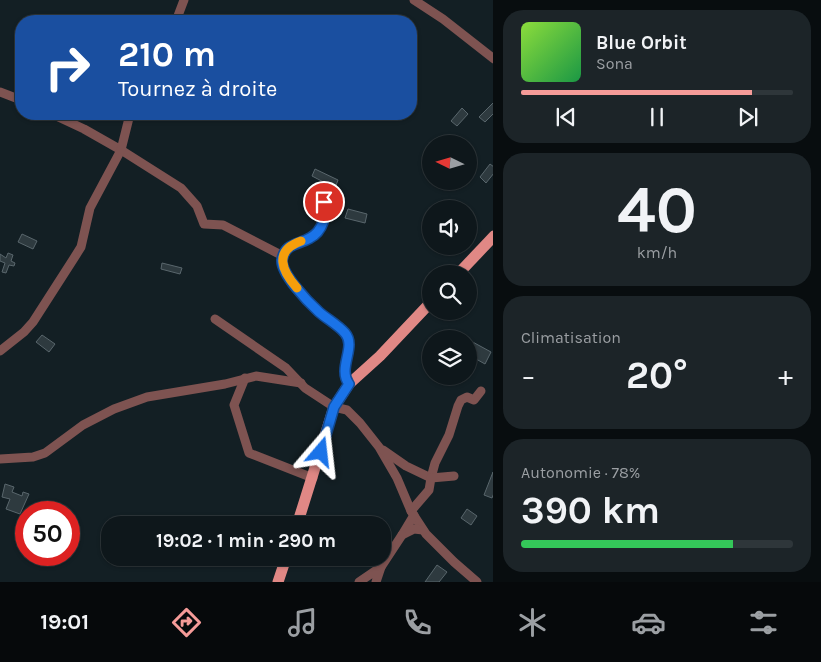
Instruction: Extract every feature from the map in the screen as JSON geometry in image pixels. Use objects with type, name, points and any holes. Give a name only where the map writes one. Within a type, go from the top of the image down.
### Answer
[{"type":"main road","points":[[467,265],[493,237]]},
{"type":"main road","points":[[300,516],[334,407],[349,384],[380,356],[422,312]]},
{"type":"main road","points":[[278,582],[283,566]]},
{"type":"street","points":[[178,15],[184,0]]},
{"type":"street","points":[[414,0],[493,58]]},
{"type":"street","points":[[0,92],[15,98]]},
{"type":"street","points":[[65,120],[121,150],[181,188],[197,206],[204,224],[223,225],[283,256]]},
{"type":"street","points":[[0,350],[24,332],[33,322],[76,256],[81,247],[90,208],[121,150],[128,120]]},
{"type":"street","points":[[324,202],[325,217],[315,234],[308,239],[288,246],[284,252],[282,262],[286,273],[295,286],[318,311],[346,333],[349,340],[344,373],[349,384]]},
{"type":"street","points":[[216,320],[286,368],[305,388],[334,407],[347,410],[360,423],[379,447],[423,530],[454,562],[477,582]]},
{"type":"street","points":[[0,459],[33,457],[45,453],[83,425],[114,409],[147,397],[225,384],[256,376],[301,384]]},
{"type":"street","points":[[245,378],[234,405],[249,453],[313,478]]},
{"type":"street","points":[[429,490],[434,467],[449,435],[458,406],[466,397],[474,400],[481,390]]},
{"type":"street","points":[[376,582],[381,567],[429,490],[438,481],[450,477],[431,478],[406,466],[379,447]]},
{"type":"street","points":[[417,471],[426,471],[434,467]]},
{"type":"street","points":[[402,535],[414,529],[423,530]]},
{"type":"street","points":[[359,582],[381,567]]},
{"type":"building","points":[[493,103],[493,114],[485,122],[479,117]]},
{"type":"building","points":[[462,108],[468,114],[457,126],[451,121]]},
{"type":"building","points":[[490,164],[493,166],[493,174],[486,183],[480,177]]},
{"type":"building","points":[[315,169],[338,180],[335,188],[312,176]]},
{"type":"building","points":[[348,209],[367,214],[365,223],[345,218]]},
{"type":"building","points":[[22,234],[37,241],[33,249],[18,242]]},
{"type":"building","points":[[8,253],[13,255],[11,261],[15,263],[14,266],[9,265],[6,273],[2,272],[5,263],[0,261],[0,254],[6,258]]},
{"type":"building","points":[[162,263],[182,268],[180,274],[161,269]]},
{"type":"building","points":[[42,335],[55,344],[49,352],[36,342]]},
{"type":"building","points":[[477,344],[491,352],[485,364],[477,360]]},
{"type":"building","points":[[493,472],[493,496],[492,498],[484,495]]},
{"type":"building","points":[[5,484],[14,487],[12,492],[22,496],[23,492],[29,494],[26,501],[15,501],[15,512],[6,509],[10,499],[2,497]]},
{"type":"building","points":[[467,509],[477,516],[471,525],[461,518]]},
{"type":"building","points":[[437,565],[447,572],[439,582],[425,582]]},
{"type":"slow traffic","points":[[297,288],[286,273],[282,262],[284,252],[288,246],[301,241]]},
{"type":"route","points":[[321,452],[334,407],[349,384],[344,373],[349,340],[346,333],[318,311],[295,286],[286,273],[282,262],[284,252],[288,246],[308,239],[321,226],[326,211],[324,202]]}]
